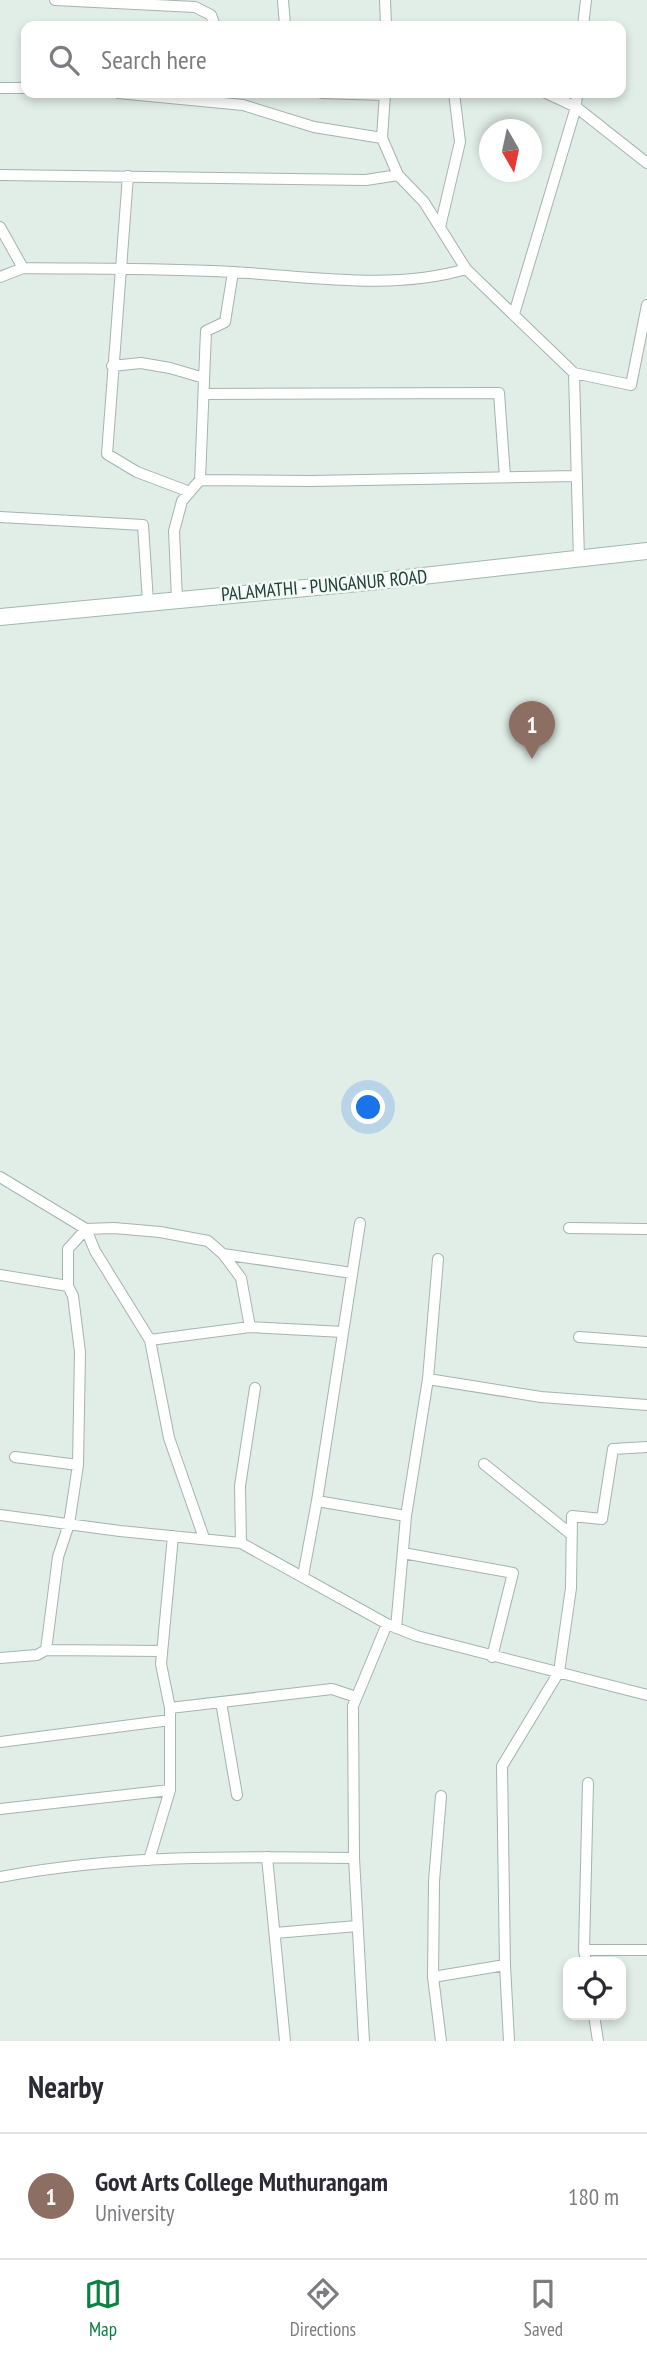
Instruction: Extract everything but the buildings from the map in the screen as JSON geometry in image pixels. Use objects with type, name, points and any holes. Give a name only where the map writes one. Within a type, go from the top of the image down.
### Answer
[{"type":"street","points":[[55,0],[195,7],[211,15],[213,21]]},
{"type":"street","points":[[283,0],[285,21]]},
{"type":"street","points":[[385,0],[386,21]]},
{"type":"street","points":[[584,21],[586,0]]},
{"type":"street","points":[[0,88],[21,88]]},
{"type":"street","points":[[170,98],[243,105],[314,127],[382,138]]},
{"type":"street","points":[[240,98],[243,105]]},
{"type":"street","points":[[385,98],[382,138],[398,175],[424,202],[466,269],[574,373],[631,385],[647,305]]},
{"type":"street","points":[[440,227],[460,142],[455,98]]},
{"type":"street","points":[[556,98],[576,107],[647,163]]},
{"type":"street","points":[[514,314],[577,98]]},
{"type":"street","points":[[0,175],[366,180],[398,175]]},
{"type":"street","points":[[128,176],[107,454],[137,472],[190,492]]},
{"type":"street","points":[[0,227],[23,268]]},
{"type":"street","points":[[0,276],[23,268],[120,269],[389,281],[440,277],[466,269]]},
{"type":"street","points":[[177,599],[174,531],[182,501],[200,480],[206,331],[225,322],[233,272]]},
{"type":"street","points":[[112,366],[141,363],[204,378]]},
{"type":"street","points":[[574,373],[579,560]]},
{"type":"street","points":[[204,394],[499,393],[505,477]]},
{"type":"street","points":[[200,480],[311,481],[575,476]]},
{"type":"street","points":[[0,517],[143,525],[148,602]]},
{"type":"street","name":"PALAMATHI - PUNGANUR ROAD","points":[[0,617],[647,551]]},
{"type":"street","points":[[0,1177],[86,1229],[114,1227],[208,1241],[223,1254],[241,1278],[250,1327]]},
{"type":"street","points":[[303,1576],[360,1223]]},
{"type":"street","points":[[569,1228],[647,1229]]},
{"type":"street","points":[[46,1650],[58,1557],[69,1524],[78,1465],[79,1352],[73,1296],[68,1286],[68,1249],[86,1229]]},
{"type":"street","points":[[86,1229],[94,1251],[150,1339],[169,1438],[204,1538]]},
{"type":"street","points":[[223,1254],[352,1273]]},
{"type":"street","points":[[364,2041],[354,1858],[353,1706],[392,1626],[428,1379],[438,1259]]},
{"type":"street","points":[[0,1275],[68,1286]]},
{"type":"street","points":[[150,1339],[250,1327],[343,1332]]},
{"type":"street","points":[[579,1337],[647,1342]]},
{"type":"street","points":[[428,1379],[541,1397],[647,1405]]},
{"type":"street","points":[[240,1544],[240,1486],[255,1388]]},
{"type":"street","points":[[509,2041],[502,1766],[559,1672],[571,1588],[572,1516],[602,1519],[613,1450],[647,1447]]},
{"type":"street","points":[[15,1457],[78,1465]]},
{"type":"street","points":[[484,1464],[572,1535]]},
{"type":"street","points":[[317,1502],[406,1516]]},
{"type":"street","points":[[0,1515],[240,1544],[392,1626],[417,1636],[647,1695]]},
{"type":"street","points":[[149,1860],[170,1790],[170,1708],[161,1664],[173,1536]]},
{"type":"street","points":[[403,1553],[513,1573],[492,1657]]},
{"type":"street","points":[[0,1658],[37,1655],[46,1650],[162,1651]]},
{"type":"street","points":[[170,1708],[332,1689],[356,1697]]},
{"type":"street","points":[[221,1702],[237,1795]]},
{"type":"street","points":[[0,1742],[170,1720]]},
{"type":"street","points":[[585,1957],[588,1783]]},
{"type":"street","points":[[0,1809],[170,1790]]},
{"type":"street","points":[[441,1796],[434,1881],[433,1977],[441,2041]]},
{"type":"street","points":[[267,1857],[285,2041]]},
{"type":"street","points":[[0,1877],[40,1869],[149,1860],[354,1858]]},
{"type":"street","points":[[275,1933],[358,1926]]},
{"type":"street","points":[[584,1950],[647,1950]]},
{"type":"street","points":[[433,1977],[505,1965]]},
{"type":"street","points":[[595,2020],[598,2041]]},
{"type":"place","name":"Govt Arts College Muthurangam","points":[[532,759]]}]
